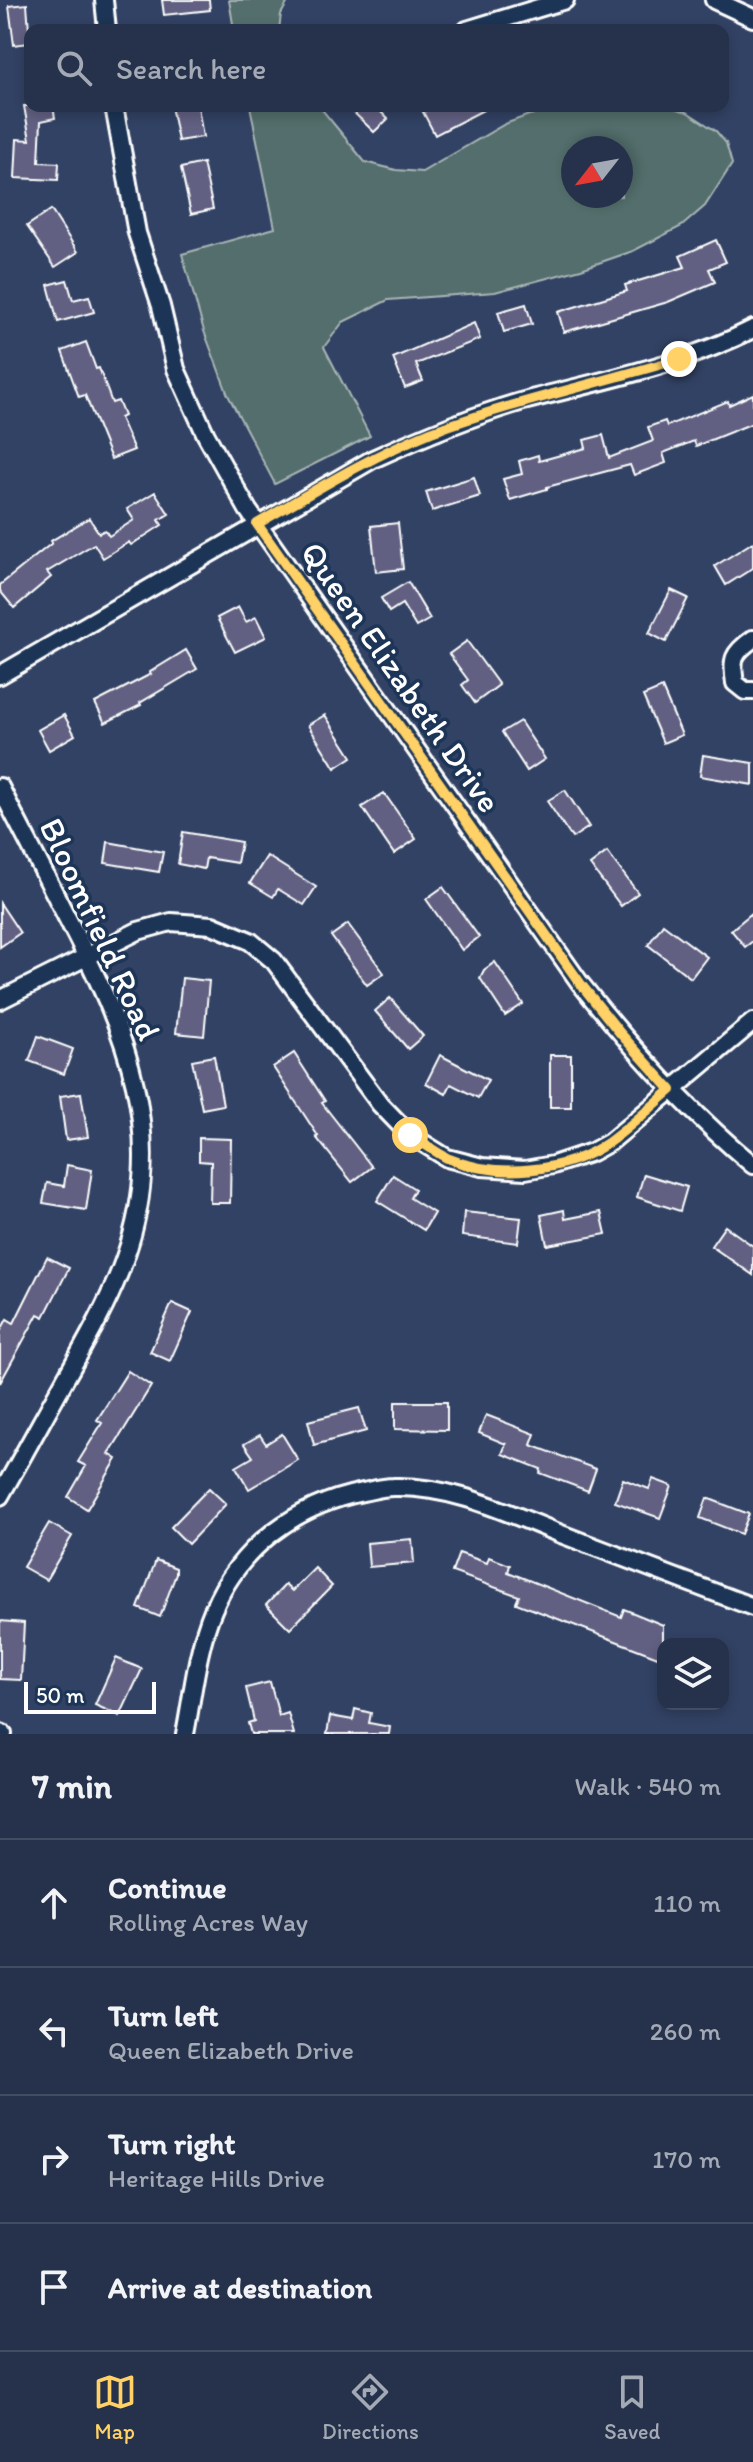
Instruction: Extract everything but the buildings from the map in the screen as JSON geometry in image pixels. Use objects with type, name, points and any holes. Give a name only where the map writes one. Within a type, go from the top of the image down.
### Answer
[{"type":"street","points":[[104,0],[106,24]]},
{"type":"street","points":[[487,24],[565,0]]},
{"type":"street","points":[[714,0],[753,18]]},
{"type":"street","name":"Queen Elizabeth Drive","points":[[115,112],[137,233],[161,306],[176,369],[206,435],[257,524],[580,983],[671,1090],[753,1165]]},
{"type":"street","points":[[0,675],[373,459],[430,433],[516,404],[679,359],[753,329]]},
{"type":"street","points":[[753,639],[736,652],[732,666],[735,683],[745,691],[753,691]]},
{"type":"street","name":"Bloomfield Road","points":[[0,787],[115,1014],[131,1065],[143,1137],[141,1192],[135,1225],[120,1270],[96,1324],[0,1496]]},
{"type":"street","points":[[0,1000],[138,931],[171,922],[212,925],[250,941],[274,961],[380,1104],[410,1135],[447,1158],[482,1167],[525,1170],[553,1165],[592,1152],[610,1142],[753,1022]]},
{"type":"street","points":[[185,1734],[204,1639],[212,1611],[226,1584],[248,1555],[272,1533],[308,1508],[337,1497],[392,1487],[432,1490],[480,1503],[753,1607]]},
{"type":"green space","points":[[229,0],[289,0],[281,14],[280,24],[233,24]]},
{"type":"green space","points":[[251,112],[324,112],[365,162],[396,170],[422,172],[505,124],[545,112],[687,112],[716,131],[726,143],[732,164],[705,206],[682,226],[633,251],[581,269],[495,292],[388,300],[343,322],[324,347],[370,436],[275,484],[228,395],[204,331],[182,254],[275,228]]},
{"type":"route","points":[[410,1135],[447,1158],[482,1167],[525,1170],[553,1165],[592,1152],[610,1142],[671,1090],[580,983],[257,524],[373,459],[430,433],[516,404],[679,359]]}]
